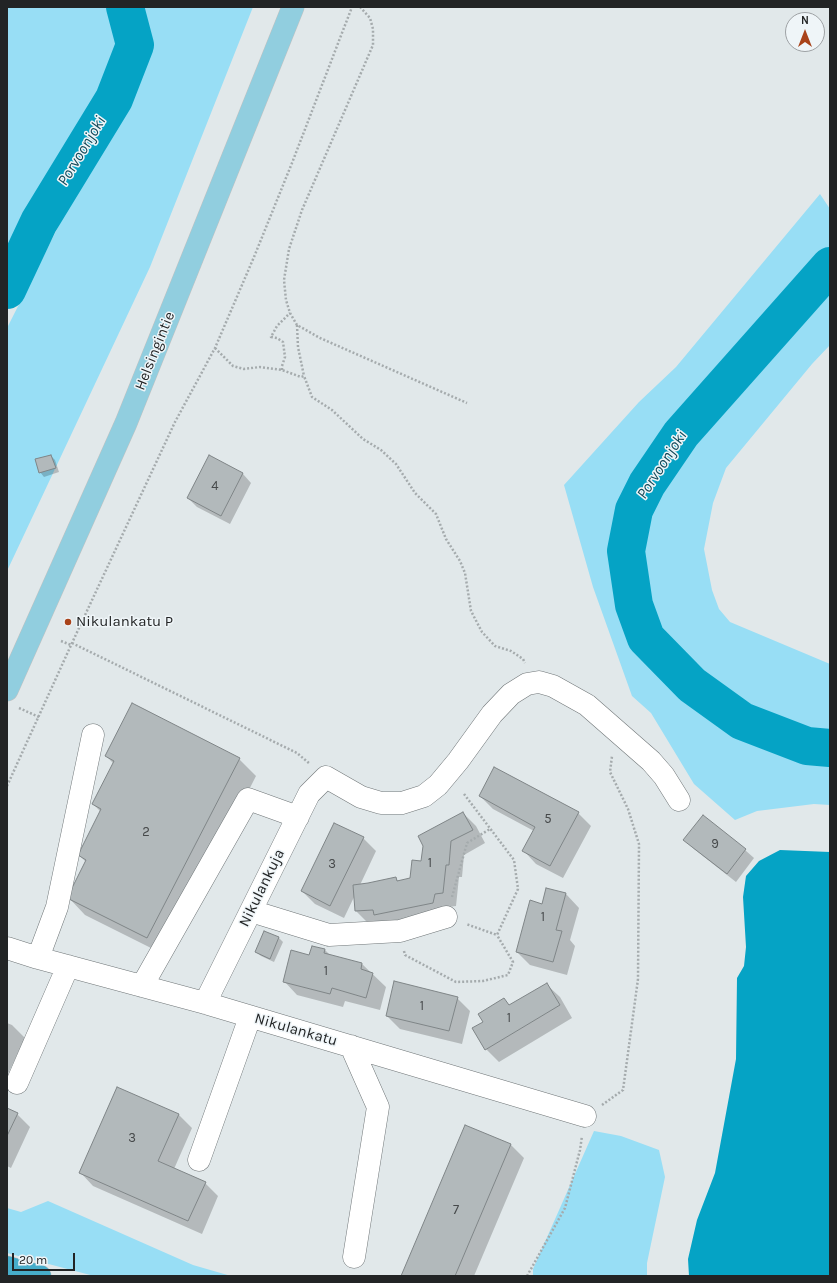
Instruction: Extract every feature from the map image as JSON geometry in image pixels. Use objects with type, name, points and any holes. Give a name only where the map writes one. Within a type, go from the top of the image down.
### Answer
[{"type":"highway","points":[[7,1267],[40,1276]]},
{"type":"main road","name":"Helsingintie","points":[[10,698],[126,423],[293,7]]},
{"type":"street","points":[[326,777],[361,796],[381,803],[402,804],[424,796],[438,785],[458,761],[492,714],[506,699],[526,684],[538,682],[553,686],[587,705],[651,761],[664,776],[679,800]]},
{"type":"street","points":[[38,958],[57,907],[93,735]]},
{"type":"street","name":"Nikulankuja","points":[[205,1003],[309,794],[326,777]]},
{"type":"street","points":[[142,986],[248,799],[298,817]]},
{"type":"street","points":[[251,910],[329,935],[400,931],[446,917]]},
{"type":"street","name":"Nikulankatu","points":[[7,948],[38,958],[250,1016],[585,1116]]},
{"type":"street","points":[[17,1083],[68,966]]},
{"type":"street","points":[[199,1160],[250,1016]]},
{"type":"street","points":[[351,1046],[378,1108],[354,1257]]},
{"type":"path","points":[[7,786],[71,644],[175,422],[215,348],[281,192],[352,7]]},
{"type":"path","points":[[360,7],[370,18],[373,29],[373,44],[302,210],[289,249],[284,280],[286,300],[290,313],[298,325],[320,338],[467,403]]},
{"type":"path","points":[[282,370],[286,357],[283,342],[278,338],[271,337],[277,326],[290,313]]},
{"type":"path","points":[[298,325],[298,347],[304,376],[312,397],[332,410],[363,439],[381,450],[396,464],[416,493],[436,514],[446,539],[460,561],[465,573],[471,611],[482,632],[495,646],[511,651],[523,659],[536,675],[538,682]]},
{"type":"path","points":[[215,348],[233,366],[244,369],[260,367],[282,370],[301,377],[304,376]]},
{"type":"path","points":[[61,641],[71,644],[297,753],[326,777]]},
{"type":"path","points":[[10,698],[39,717]]},
{"type":"path","points":[[527,1276],[565,1208],[580,1150],[585,1116],[624,1090],[638,979],[639,844],[628,809],[610,772],[614,728]]},
{"type":"path","points":[[464,794],[514,860],[518,889],[497,935]]},
{"type":"path","points":[[400,931],[405,955],[456,982],[483,981],[508,975],[513,962],[497,935],[446,917],[467,842],[490,829]]},
{"type":"shaded area","points":[[7,7],[107,7],[118,45],[99,90],[22,216],[7,250]]},
{"type":"shaded area","points":[[136,7],[253,7],[150,267],[7,571],[7,328],[147,51]]},
{"type":"shaded area","points":[[820,194],[830,209],[830,345],[812,364],[726,468],[713,503],[704,549],[712,590],[719,609],[730,622],[830,664],[830,805],[814,804],[757,811],[735,820],[694,784],[651,713],[632,696],[593,587],[564,485],[639,402],[676,367]]},
{"type":"shaded area","points":[[780,850],[830,852],[830,1276],[689,1276],[688,1259],[697,1220],[715,1173],[736,1059],[737,978],[744,966],[746,947],[743,897],[746,876],[759,861]]},
{"type":"shaded area","points":[[594,1131],[621,1136],[659,1150],[665,1177],[647,1263],[647,1276],[533,1276],[533,1269]]},
{"type":"shaded area","points":[[48,1201],[193,1265],[231,1276],[94,1276],[7,1253],[7,1208],[21,1212]]},
{"type":"building","points":[[51,455],[56,468],[39,473],[35,459]]},
{"type":"building","points":[[209,455],[243,473],[221,516],[187,498]]},
{"type":"building","points":[[132,703],[240,758],[147,938],[67,898],[86,860],[78,855],[101,809],[92,804],[114,761],[105,756]]},
{"type":"building","points":[[494,767],[579,812],[550,866],[522,851],[535,827],[479,796]]},
{"type":"building","points":[[463,812],[473,830],[451,841],[449,865],[446,865],[443,893],[435,894],[433,903],[374,915],[373,910],[355,911],[353,885],[396,877],[397,881],[410,878],[412,860],[421,861],[423,846],[418,836]]},
{"type":"building","points":[[703,815],[746,849],[727,874],[683,840]]},
{"type":"building","points":[[334,823],[364,837],[330,906],[301,891]]},
{"type":"building","points":[[546,888],[566,893],[556,930],[562,931],[553,962],[516,952],[530,900],[542,904]]},
{"type":"building","points":[[264,931],[279,937],[270,959],[255,952]]},
{"type":"building","points":[[312,946],[325,949],[324,953],[362,963],[361,969],[373,973],[366,998],[332,988],[330,994],[283,982],[291,950],[309,955]]},
{"type":"building","points":[[394,981],[458,997],[449,1031],[386,1016]]},
{"type":"building","points":[[547,983],[560,1005],[485,1050],[472,1028],[483,1022],[478,1014],[504,998],[509,1005]]},
{"type":"building","points":[[117,1087],[179,1114],[158,1161],[206,1182],[188,1221],[79,1173]]},
{"type":"building","points":[[7,1108],[18,1113],[7,1136]]},
{"type":"building","points":[[465,1125],[511,1144],[455,1276],[401,1276]]},
{"type":"waterway","name":"Porvoonjoki","points":[[7,290],[39,222],[114,99],[135,45],[125,7]]},
{"type":"waterway","name":"Porvoonjoki","points":[[830,266],[681,434],[647,484],[634,510],[626,551],[634,605],[646,638],[692,685],[742,721],[807,746],[830,748]]},
{"type":"place","name":"Nikulankatu P","points":[[68,622]]}]
